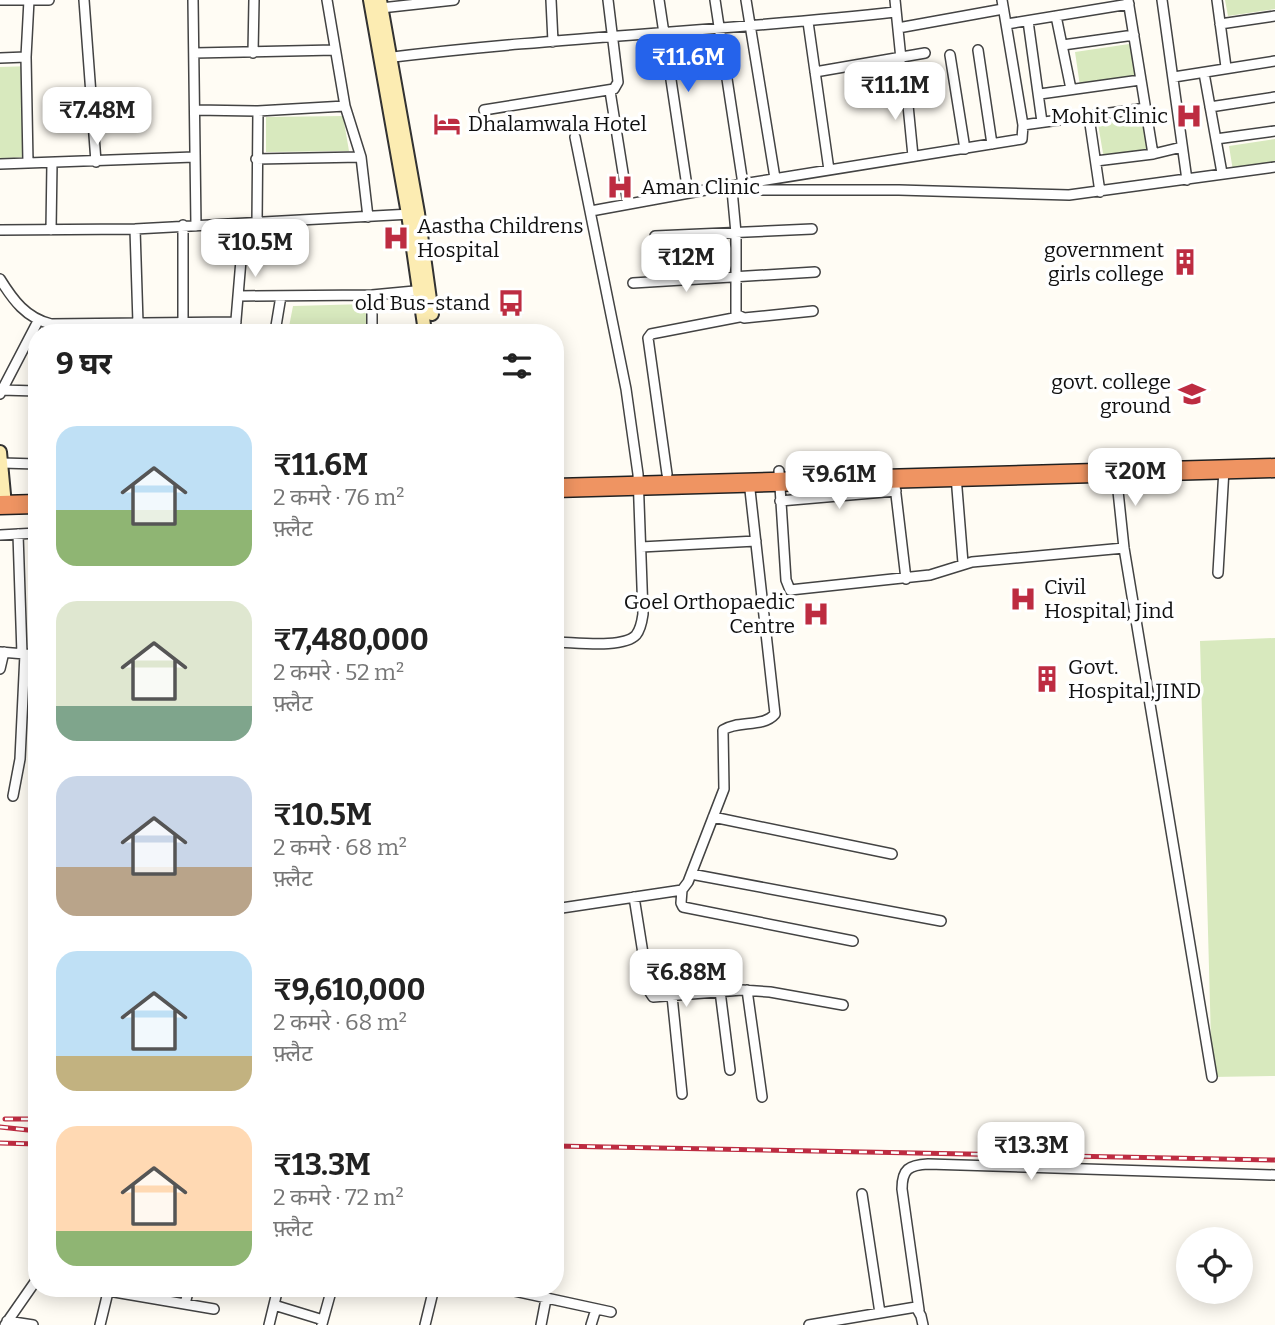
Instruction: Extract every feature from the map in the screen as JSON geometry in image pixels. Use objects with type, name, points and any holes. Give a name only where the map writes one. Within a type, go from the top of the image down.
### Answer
[{"type":"highway","points":[[564,487],[638,480],[667,474],[779,475],[1275,457]]},
{"type":"highway","points":[[564,477],[749,481],[779,475],[894,484],[956,476],[1275,468]]},
{"type":"highway","points":[[2,499],[28,494]]},
{"type":"highway","points":[[2,499],[28,503]]},
{"type":"street","points":[[0,0],[50,0]]},
{"type":"street","points":[[28,163],[26,57],[29,0]]},
{"type":"street","points":[[84,0],[96,162]]},
{"type":"street","points":[[193,0],[196,226]]},
{"type":"street","points":[[253,53],[254,0]]},
{"type":"street","points":[[327,0],[345,106],[361,157],[368,217]]},
{"type":"street","points":[[431,324],[377,3],[454,0]]},
{"type":"street","points":[[551,0],[553,42]]},
{"type":"street","points":[[484,110],[614,89],[618,82],[608,0]]},
{"type":"street","points":[[659,0],[688,193]]},
{"type":"street","points":[[715,0],[743,184]]},
{"type":"street","points":[[746,0],[775,178]]},
{"type":"street","points":[[895,0],[901,59]]},
{"type":"street","points":[[1162,0],[1187,180]]},
{"type":"street","points":[[1217,0],[1226,68]]},
{"type":"street","points":[[1007,24],[1129,2],[1153,154]]},
{"type":"street","points":[[591,211],[775,178],[1022,139],[1023,124],[1003,4],[898,28]]},
{"type":"street","points":[[385,58],[808,22],[895,12]]},
{"type":"street","points":[[1056,16],[1071,89]]},
{"type":"street","points":[[1220,24],[1275,16]]},
{"type":"street","points":[[1028,21],[1042,122]]},
{"type":"street","points":[[808,22],[829,170]]},
{"type":"street","points":[[1063,45],[1134,35]]},
{"type":"street","points":[[194,53],[335,50]]},
{"type":"street","points":[[978,50],[992,144]]},
{"type":"street","points":[[816,72],[925,53]]},
{"type":"street","points":[[950,55],[965,149]]},
{"type":"street","points":[[0,58],[26,57]]},
{"type":"street","points":[[1174,77],[1275,61]]},
{"type":"street","points":[[1203,72],[1222,173]]},
{"type":"street","points":[[1040,94],[1140,80]]},
{"type":"street","points":[[906,85],[914,156]]},
{"type":"street","points":[[610,91],[628,204]]},
{"type":"street","points":[[1210,107],[1275,97]]},
{"type":"street","points":[[195,110],[258,111],[345,106]]},
{"type":"street","points":[[1023,124],[1146,108]]},
{"type":"street","points":[[257,223],[258,111]]},
{"type":"street","points":[[1089,117],[1100,191]]},
{"type":"street","points":[[1216,139],[1275,131]]},
{"type":"street","points":[[564,642],[627,641],[636,634],[643,614],[638,480],[626,389],[575,137]]},
{"type":"street","points":[[1096,162],[1182,147]]},
{"type":"street","points":[[0,164],[194,157]]},
{"type":"street","points":[[256,159],[361,157]]},
{"type":"street","points":[[51,230],[52,163]]},
{"type":"street","points":[[711,189],[899,190],[1047,195],[1100,191],[1275,167]]},
{"type":"street","points":[[732,190],[738,317]]},
{"type":"street","points":[[0,230],[135,229],[413,213]]},
{"type":"street","points":[[135,229],[138,323],[236,322],[244,224]]},
{"type":"street","points":[[183,225],[183,321]]},
{"type":"street","points":[[656,236],[812,229]]},
{"type":"street","points":[[632,283],[815,272]]},
{"type":"street","points":[[0,279],[24,311],[38,321],[51,324]]},
{"type":"street","points":[[239,296],[372,295],[425,290]]},
{"type":"street","points":[[425,290],[425,324]]},
{"type":"street","points":[[372,295],[372,324]]},
{"type":"street","points":[[276,324],[281,296]]},
{"type":"street","points":[[667,474],[648,338],[651,334],[738,317],[813,312]]},
{"type":"street","points":[[28,340],[1,392],[28,391]]},
{"type":"street","points":[[2,499],[1,458],[28,462]]},
{"type":"street","points":[[1218,573],[1224,469]]},
{"type":"street","points":[[1116,472],[1124,548],[1212,1077]]},
{"type":"street","points":[[779,475],[786,580],[790,590],[906,579],[938,573],[963,564],[1124,548]]},
{"type":"street","points":[[956,476],[963,564]]},
{"type":"street","points":[[749,481],[776,710],[771,719],[730,726],[723,730],[725,782],[691,874],[682,890],[681,903],[683,907],[853,940]]},
{"type":"street","points":[[780,501],[894,484],[906,579]]},
{"type":"street","points":[[0,535],[28,533]]},
{"type":"street","points":[[13,796],[20,759],[23,654],[18,534]]},
{"type":"street","points":[[641,547],[756,541]]},
{"type":"street","points":[[0,669],[2,652],[28,655]]},
{"type":"street","points":[[713,817],[892,854]]},
{"type":"street","points":[[691,874],[941,921]]},
{"type":"street","points":[[564,908],[682,890]]},
{"type":"street","points":[[634,897],[650,995],[653,997],[747,990],[843,1005]]},
{"type":"street","points":[[747,990],[762,1097]]},
{"type":"street","points":[[720,991],[730,1070]]},
{"type":"street","points":[[672,996],[681,1094]]},
{"type":"street","points":[[923,1325],[902,1189],[903,1172],[908,1167],[928,1164],[1275,1175]]},
{"type":"street","points":[[862,1194],[880,1313]]},
{"type":"street","points":[[6,1323],[28,1292]]},
{"type":"street","points":[[100,1325],[106,1297]]},
{"type":"street","points":[[147,1297],[214,1308]]},
{"type":"street","points":[[186,1304],[187,1297]]},
{"type":"street","points":[[269,1325],[276,1297]]},
{"type":"street","points":[[274,1305],[323,1323],[330,1297]]},
{"type":"street","points":[[425,1325],[432,1297]]},
{"type":"street","points":[[538,1297],[611,1312]]},
{"type":"street","points":[[541,1325],[546,1299]]},
{"type":"street","points":[[809,1325],[916,1307],[919,1310]]},
{"type":"street","points":[[591,1325],[596,1309]]},
{"type":"street","points":[[6,1323],[33,1325]]},
{"type":"green space","points":[[1225,0],[1275,0],[1275,9],[1228,16]]},
{"type":"green space","points":[[1136,43],[1141,77],[1080,86],[1075,52]]},
{"type":"green space","points":[[31,66],[33,157],[0,158],[0,67]]},
{"type":"green space","points":[[1150,115],[1156,151],[1104,159],[1098,124]]},
{"type":"green space","points":[[343,116],[349,151],[266,152],[266,117]]},
{"type":"green space","points":[[1275,139],[1275,165],[1233,171],[1229,146]]},
{"type":"green space","points":[[367,304],[367,324],[290,324],[293,306]]},
{"type":"green space","points":[[1275,638],[1275,1076],[1212,1077],[1200,641]]},
{"type":"railway","points":[[5,1119],[28,1119]]},
{"type":"railway","points":[[0,1127],[28,1130]]},
{"type":"railway","points":[[0,1143],[28,1144]]},
{"type":"railway","points":[[564,1146],[1275,1160]]},
{"type":"place","name":"Mohit Clinic","points":[[1189,116]]},
{"type":"place","name":"Dhalamwala Hotel","points":[[447,124]]},
{"type":"place","name":"Aman Clinic","points":[[620,187]]},
{"type":"place","name":"Aastha Childrens Hospital","points":[[396,238]]},
{"type":"place","name":"government girls college","points":[[1185,262]]},
{"type":"place","name":"old Bus-stand","points":[[511,303]]},
{"type":"place","name":"govt. college ground","points":[[1192,394]]},
{"type":"place","name":"Civil Hospital, Jind","points":[[1023,599]]},
{"type":"place","name":"Goel Orthopaedic Centre","points":[[816,614]]},
{"type":"place","name":"Govt. Hospital,JIND","points":[[1047,679]]}]
